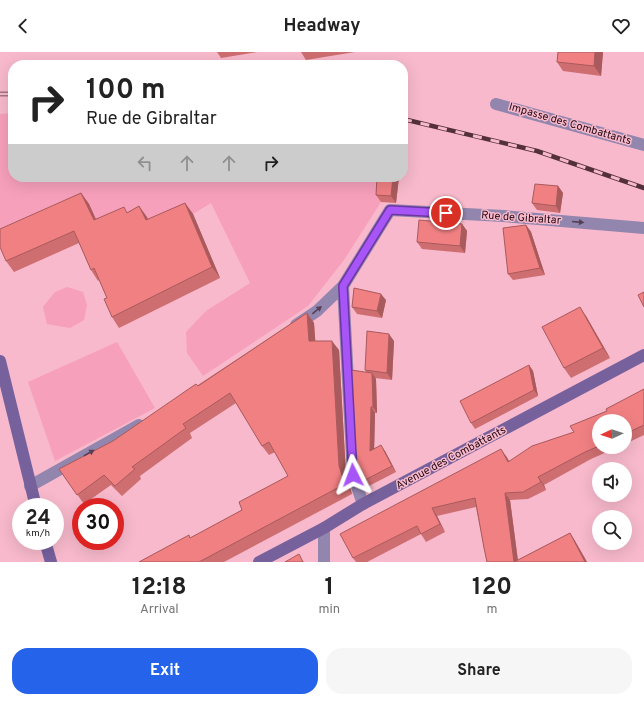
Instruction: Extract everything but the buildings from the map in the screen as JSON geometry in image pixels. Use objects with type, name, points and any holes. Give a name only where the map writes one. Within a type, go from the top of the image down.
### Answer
[{"type":"street","name":"Impasse des Combattants","points":[[496,104],[644,145]]},
{"type":"street","name":"Rue de Gibraltar","points":[[284,332],[317,311],[343,286],[390,210],[503,216],[644,228]]},
{"type":"street","points":[[343,286],[353,475],[363,504]]},
{"type":"street","name":"Avenue des Combattants","points":[[259,562],[324,528],[363,504],[644,355]]},
{"type":"street","points":[[0,361],[33,498]]},
{"type":"street","points":[[30,486],[146,421]]},
{"type":"street","points":[[324,528],[324,562]]},
{"type":"street","points":[[48,550],[51,562]]},
{"type":"shaded area","points":[[8,113],[8,182],[383,182],[381,202],[344,260],[308,306],[203,376],[187,353],[186,332],[206,311],[250,283],[211,203],[193,214],[102,233],[89,204],[0,243],[0,114]]},
{"type":"shaded area","points":[[67,287],[83,292],[87,305],[84,320],[70,328],[47,324],[43,307],[55,292]]},
{"type":"shaded area","points":[[117,342],[155,408],[55,461],[28,382]]},
{"type":"railway","points":[[0,94],[8,94]]},
{"type":"railway","points":[[408,120],[537,151],[644,188]]},
{"type":"route","points":[[353,475],[343,286],[390,210],[446,213]]}]
